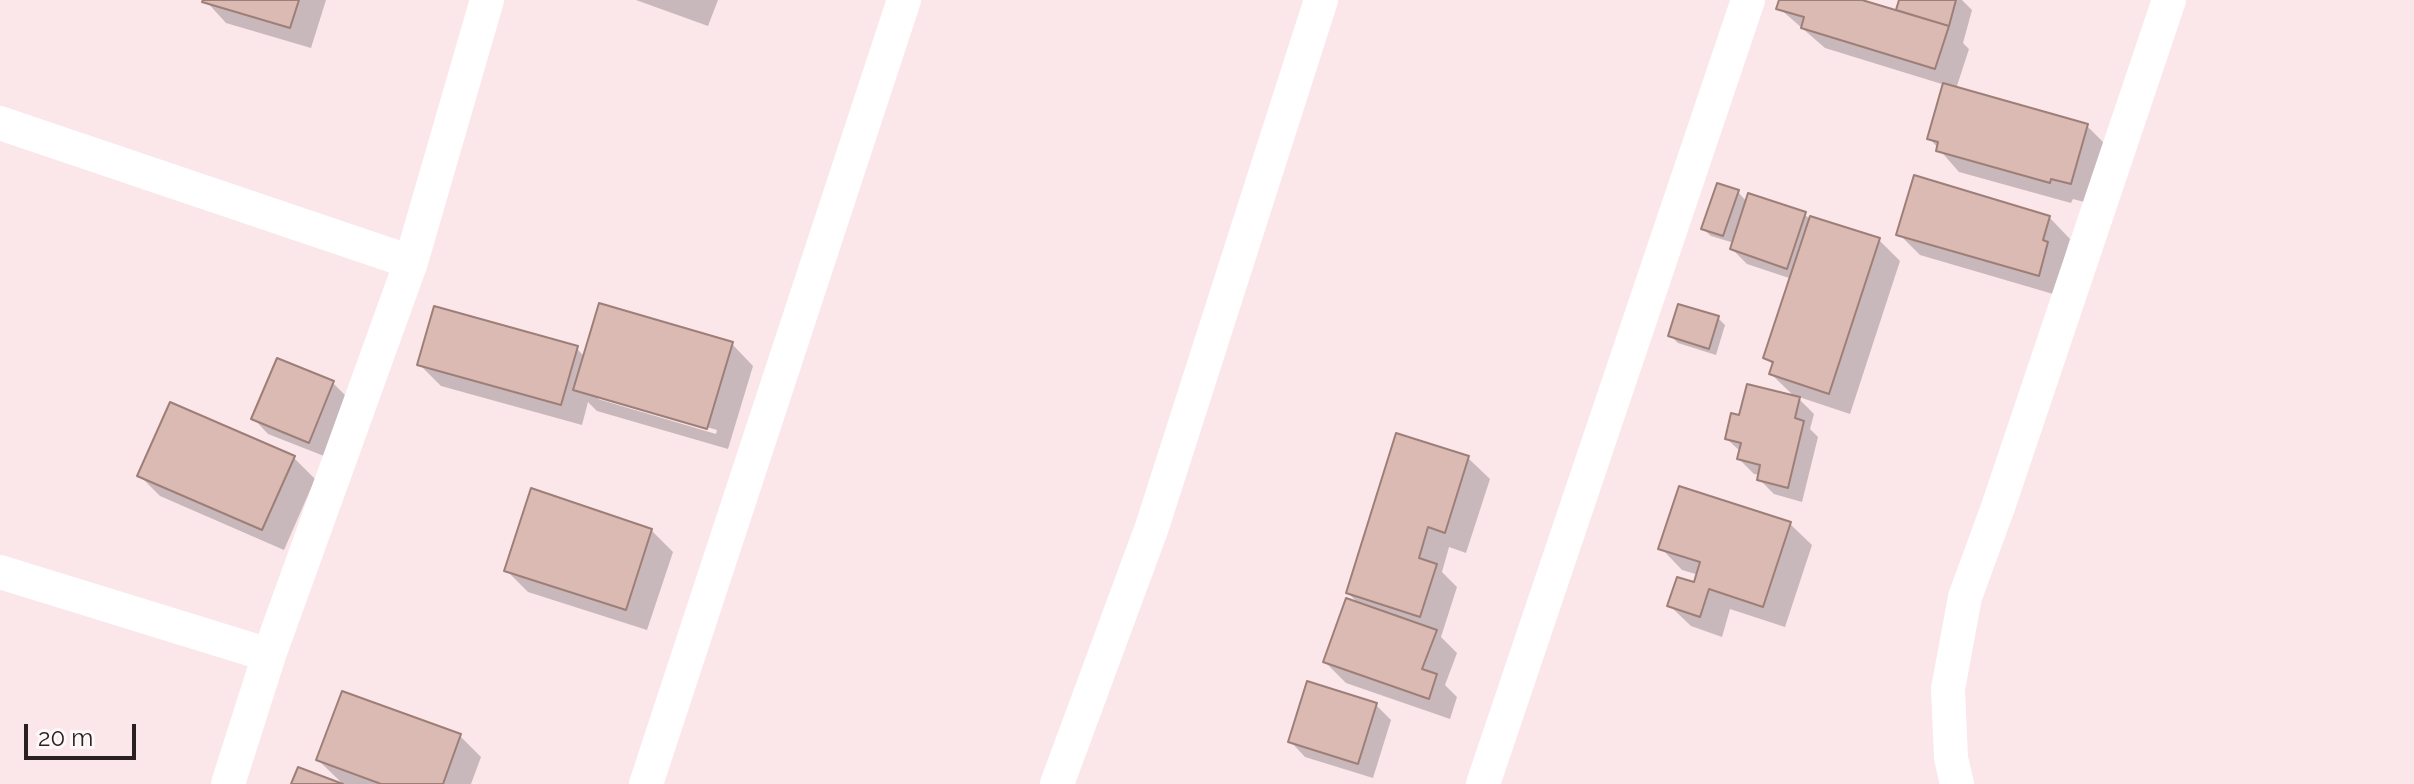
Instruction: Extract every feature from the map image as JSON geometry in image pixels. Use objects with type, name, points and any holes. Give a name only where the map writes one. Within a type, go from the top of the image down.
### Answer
[{"type":"street","points":[[228,784],[269,655],[411,262],[487,0]]},
{"type":"street","points":[[646,784],[904,0]]},
{"type":"street","points":[[1057,784],[1152,527],[1321,0]]},
{"type":"street","points":[[1483,784],[1748,0]]},
{"type":"street","points":[[1957,784],[1951,758],[1948,689],[1965,597],[2169,0]]},
{"type":"street","points":[[0,123],[411,262]]},
{"type":"street","points":[[0,572],[269,655]]},
{"type":"building","points":[[203,0],[299,0],[290,28]]},
{"type":"building","points":[[1779,0],[1862,0],[1949,26],[1935,69],[1801,28],[1804,17],[1776,9]]},
{"type":"building","points":[[1899,0],[1956,0],[1949,26],[1896,10]]},
{"type":"building","points":[[1943,83],[2088,124],[2071,184],[2051,179],[2050,183],[1936,151],[1938,142],[1927,139]]},
{"type":"building","points":[[1914,175],[2050,216],[2043,240],[2048,242],[2039,276],[1896,235]]},
{"type":"building","points":[[1717,183],[1739,190],[1723,236],[1701,229]]},
{"type":"building","points":[[1748,193],[1806,212],[1787,269],[1730,249]]},
{"type":"building","points":[[1810,216],[1880,238],[1829,394],[1769,374],[1773,362],[1763,358]]},
{"type":"building","points":[[599,303],[733,342],[707,429],[573,390]]},
{"type":"building","points":[[1678,304],[1719,316],[1709,349],[1668,336]]},
{"type":"building","points":[[434,306],[578,346],[561,405],[417,365]]},
{"type":"building","points":[[277,358],[334,381],[309,443],[251,419]]},
{"type":"building","points":[[1747,384],[1800,397],[1795,418],[1804,421],[1788,488],[1757,480],[1760,465],[1737,459],[1741,443],[1725,439],[1731,413],[1739,415]]},
{"type":"building","points":[[170,402],[295,456],[262,530],[137,476]]},
{"type":"building","points":[[1396,433],[1469,456],[1445,533],[1428,527],[1419,558],[1437,564],[1420,617],[1346,593]]},
{"type":"building","points":[[1679,486],[1791,522],[1763,607],[1709,589],[1700,617],[1667,606],[1677,577],[1694,582],[1700,562],[1658,549]]},
{"type":"building","points":[[531,488],[652,529],[626,610],[504,571]]},
{"type":"building","points":[[1346,598],[1437,630],[1422,669],[1437,674],[1429,699],[1323,662]]},
{"type":"building","points":[[1307,681],[1377,703],[1358,764],[1288,742]]},
{"type":"building","points":[[342,691],[461,734],[443,784],[381,784],[316,760]]},
{"type":"building","points":[[298,767],[343,784],[291,784]]}]
